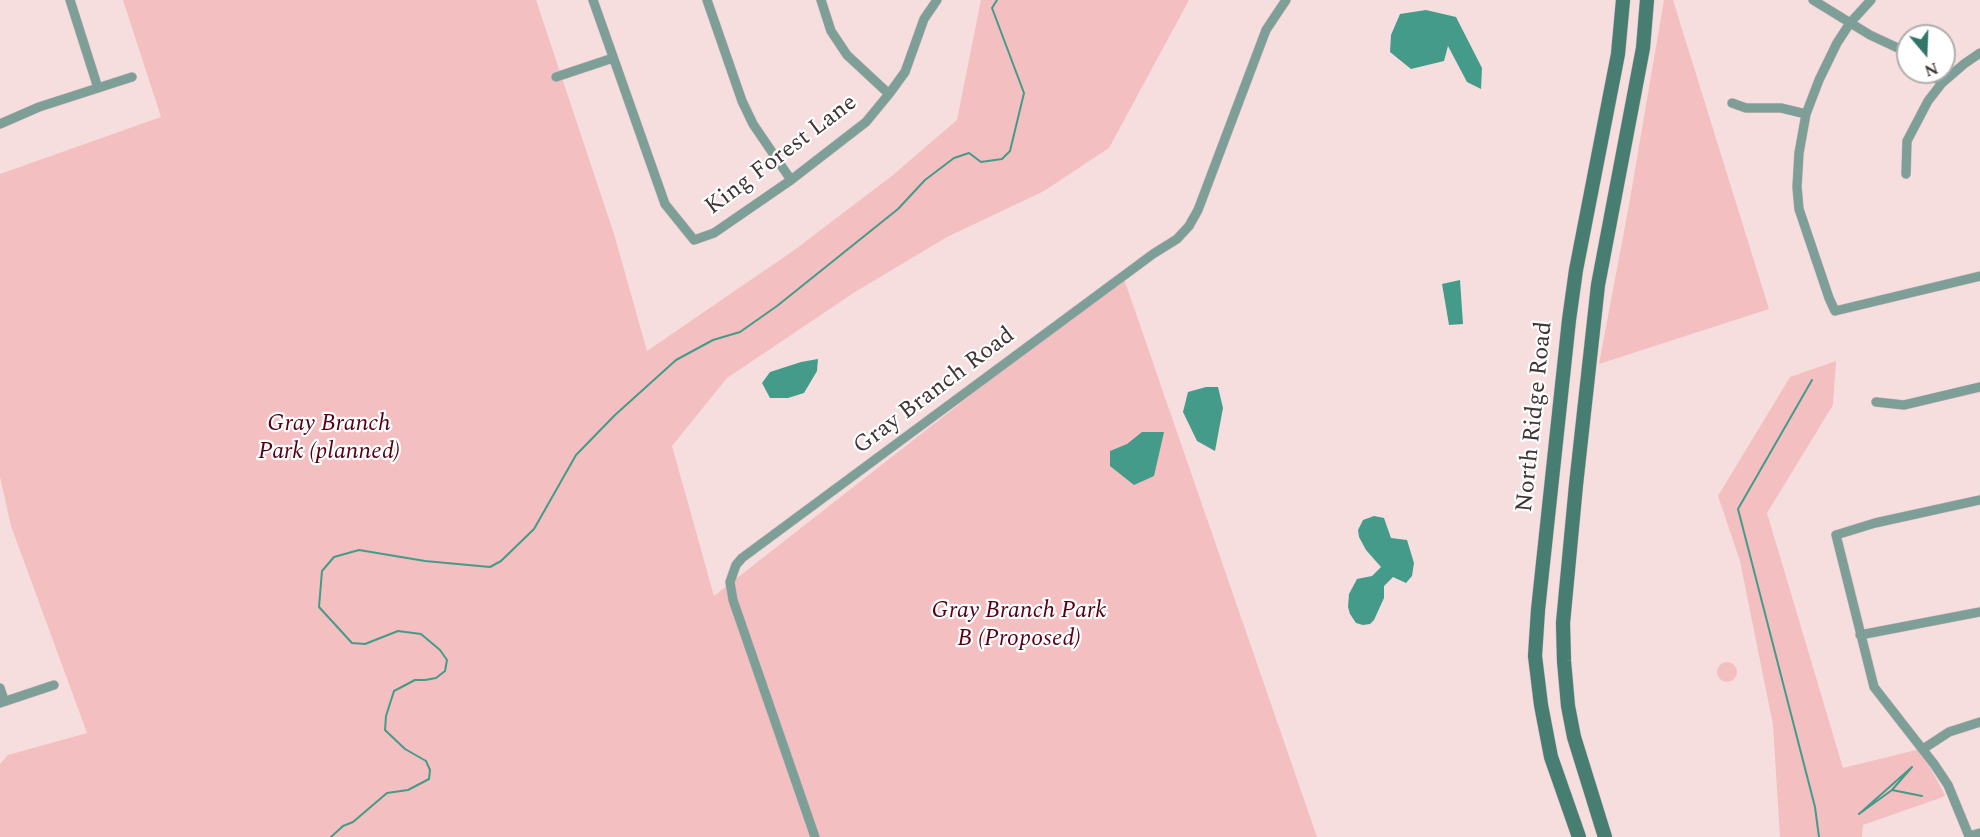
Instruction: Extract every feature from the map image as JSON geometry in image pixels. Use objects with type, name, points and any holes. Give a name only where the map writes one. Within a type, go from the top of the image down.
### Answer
[{"type":"main road","name":"North Ridge Road","points":[[1579,837],[1551,757],[1535,656],[1569,320],[1576,270],[1618,54],[1623,0]]},
{"type":"main road","name":"North Ridge Road","points":[[1605,837],[1574,737],[1563,661],[1563,623],[1598,285],[1643,48],[1647,0]]},
{"type":"main road","points":[[1542,710],[1568,706]]},
{"type":"street","points":[[70,0],[98,88]]},
{"type":"street","points":[[556,77],[613,58],[593,0]]},
{"type":"street","points":[[706,0],[742,102],[753,124],[791,180]]},
{"type":"street","points":[[821,0],[831,30],[847,55],[889,94]]},
{"type":"street","name":"King Forest Lane","points":[[613,58],[664,204],[694,240],[714,233],[791,180],[866,122],[905,72],[924,20],[937,0]]},
{"type":"street","name":"Gray Branch Road","points":[[815,837],[733,600],[730,582],[736,565],[742,558],[1153,254],[1177,239],[1189,226],[1198,210],[1266,30],[1286,0]]},
{"type":"street","points":[[1813,0],[1870,35],[1896,47]]},
{"type":"street","points":[[1871,0],[1850,23],[1827,62],[1806,114],[1797,164],[1797,198],[1802,219],[1829,298],[1835,311],[1980,276]]},
{"type":"street","points":[[1956,70],[1980,53]]},
{"type":"street","points":[[0,124],[39,107],[132,77]]},
{"type":"street","points":[[1906,174],[1907,141],[1928,101],[1940,84]]},
{"type":"street","points":[[1732,103],[1746,108],[1781,108],[1806,114]]},
{"type":"street","points":[[1876,402],[1904,405],[1980,387]]},
{"type":"street","points":[[1980,500],[1875,523],[1836,535],[1874,687],[1948,785],[1969,836],[1980,833]]},
{"type":"street","points":[[1860,635],[1980,612]]},
{"type":"street","points":[[0,688],[2,702],[54,685]]},
{"type":"street","points":[[1923,749],[1949,732],[1980,722]]},
{"type":"green space","name":"Gray Branch Park (planned)","points":[[123,0],[536,0],[614,234],[647,351],[793,251],[893,175],[957,120],[981,0],[1189,0],[1109,148],[1044,191],[947,237],[855,292],[727,378],[672,446],[714,596],[1123,276],[1317,837],[0,837],[0,764],[8,755],[87,733],[11,526],[0,477],[0,174],[161,117]]},
{"type":"green space","points":[[1664,0],[1673,0],[1769,309],[1599,364],[1629,205]]},
{"type":"green space","points":[[1836,361],[1833,405],[1767,513],[1843,768],[1920,749],[1945,795],[1863,825],[1862,837],[1780,837],[1773,725],[1740,561],[1718,496],[1790,377]]},
{"type":"green space","points":[[1723,662],[1731,662],[1737,668],[1737,676],[1731,682],[1723,682],[1717,676],[1717,668]]},
{"type":"shaded area","points":[[1426,10],[1456,17],[1482,68],[1481,89],[1467,82],[1448,46],[1444,61],[1411,69],[1390,52],[1391,35],[1400,14]]},
{"type":"shaded area","points":[[1460,280],[1463,324],[1449,325],[1442,284]]},
{"type":"shaded area","points":[[818,359],[817,371],[804,393],[788,398],[770,398],[762,383],[770,372]]},
{"type":"shaded area","points":[[1206,387],[1218,387],[1223,408],[1215,451],[1197,441],[1183,412],[1188,392]]},
{"type":"shaded area","points":[[1142,432],[1164,432],[1154,476],[1134,485],[1110,466],[1110,451],[1127,444]]},
{"type":"shaded area","points":[[1374,516],[1384,518],[1391,538],[1407,540],[1414,563],[1412,576],[1406,583],[1393,577],[1384,586],[1384,598],[1374,620],[1370,624],[1363,625],[1356,623],[1350,614],[1349,594],[1357,579],[1372,576],[1381,567],[1366,550],[1358,530],[1363,520]]},
{"type":"waterway","points":[[331,837],[387,793],[408,790],[429,779],[430,770],[426,761],[405,749],[385,730],[386,716],[394,691],[415,680],[436,678],[445,671],[447,660],[440,650],[421,634],[398,631],[365,644],[352,643],[319,607],[322,571],[334,557],[359,550],[425,561],[490,567],[501,561],[534,529],[576,455],[615,415],[676,360],[713,340],[740,332],[777,306],[898,209],[925,180],[954,158],[969,153],[981,162],[1002,159],[1010,151],[1024,93],[992,8],[997,0]]},
{"type":"waterway","points":[[1812,380],[1738,509],[1815,807],[1819,837]]},
{"type":"waterway","points":[[1892,790],[1912,767],[1859,814],[1892,790],[1922,796]]},
{"type":"park label","name":"Gray Branch Park B (Proposed)","points":[[1019,626]]}]
